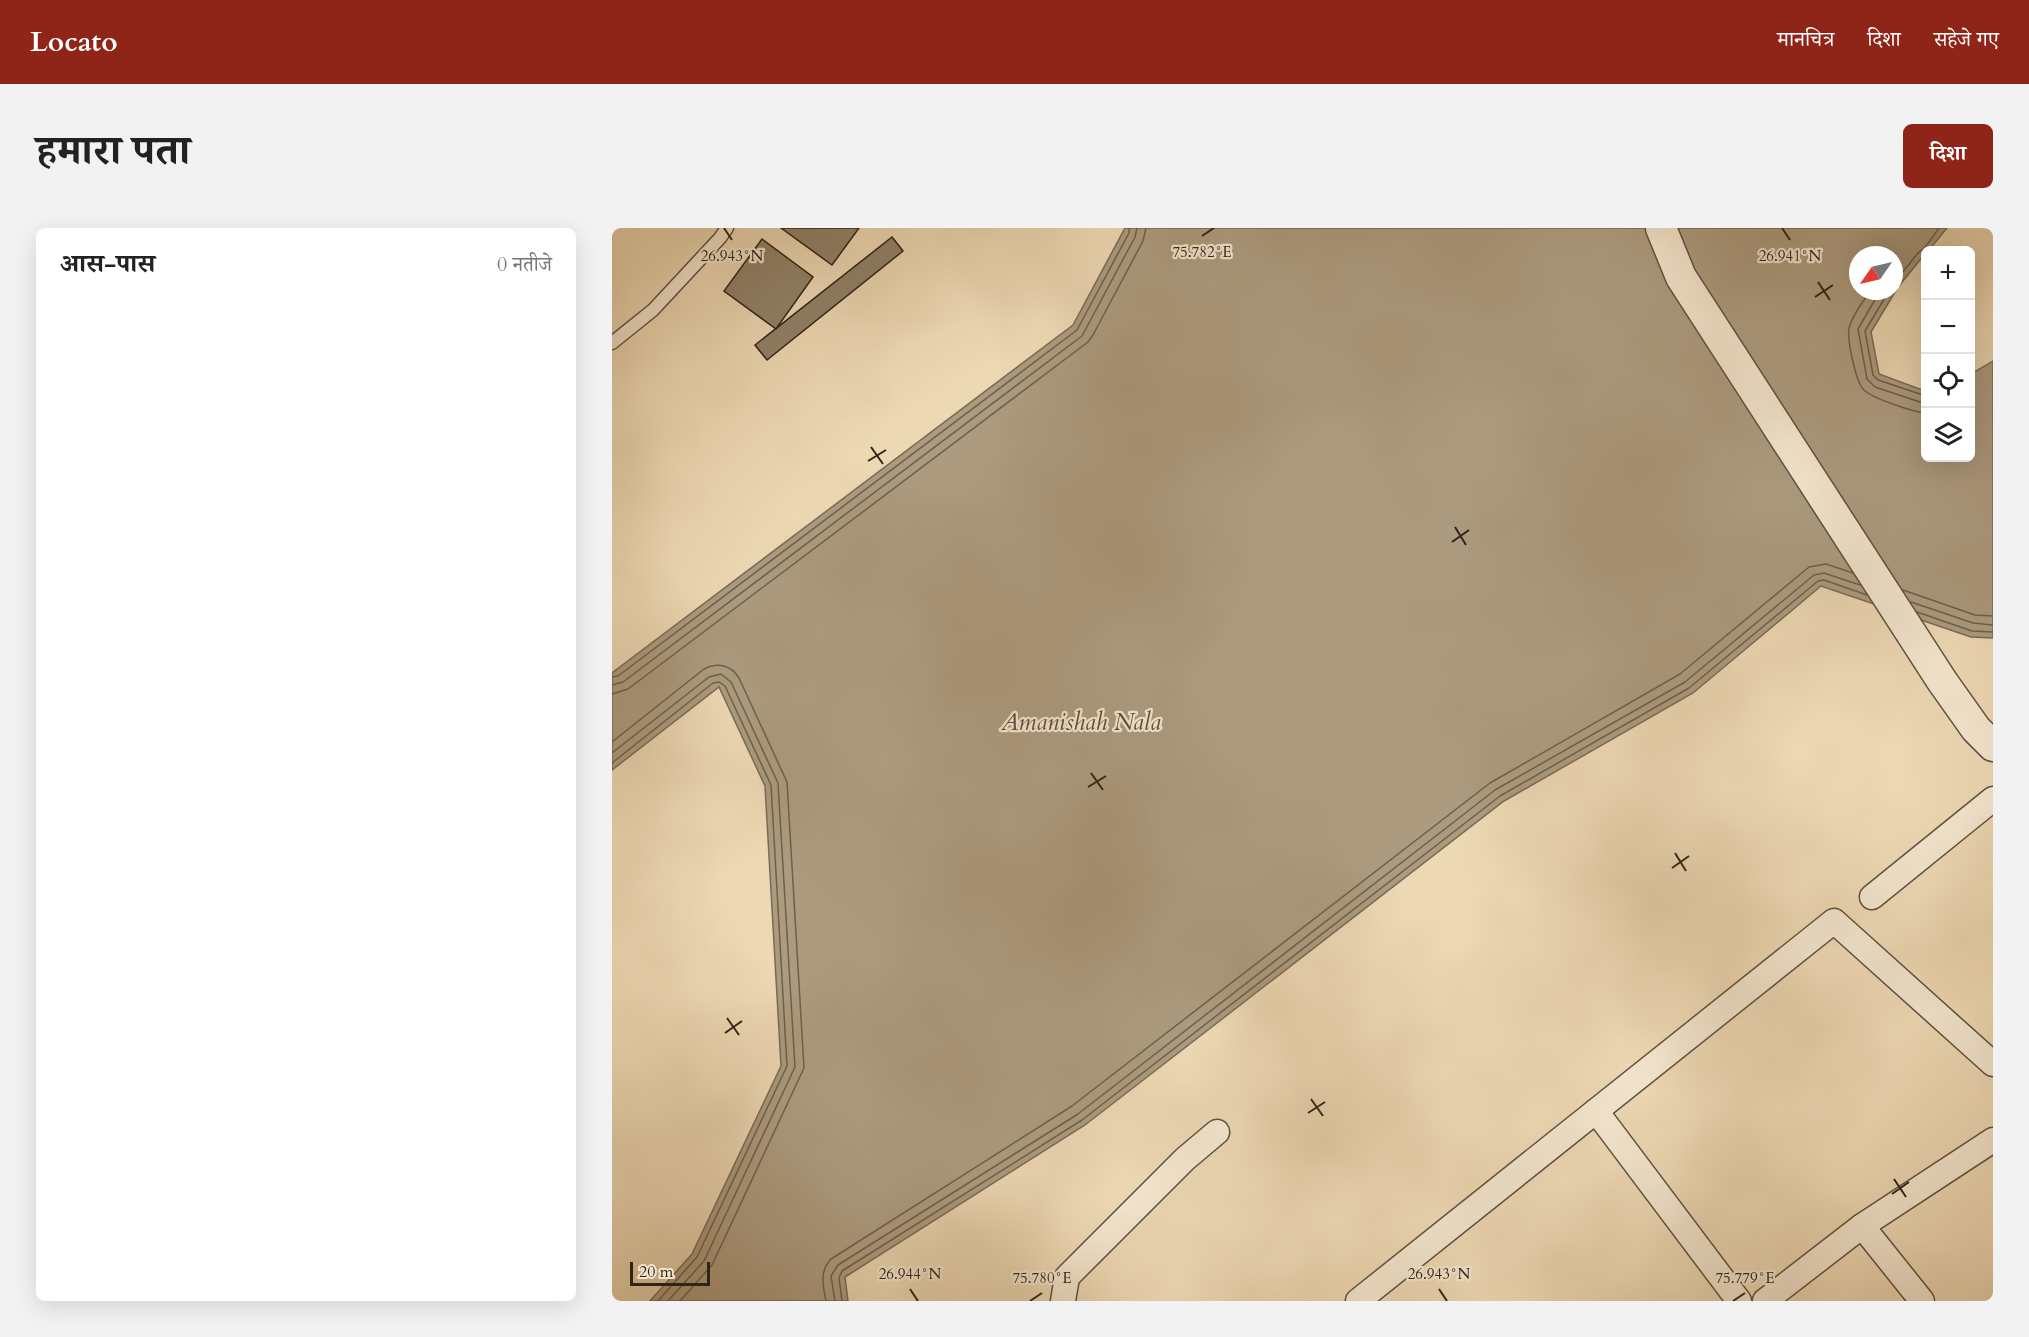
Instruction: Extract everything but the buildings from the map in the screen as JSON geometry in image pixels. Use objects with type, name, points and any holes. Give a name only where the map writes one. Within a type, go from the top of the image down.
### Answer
[{"type":"street","points":[[1661,228],[1681,277],[1942,681],[1976,729],[1993,746]]},
{"type":"street","points":[[1872,897],[1993,799]]},
{"type":"street","points":[[1358,1301],[1834,921],[1993,1064]]},
{"type":"street","points":[[1596,1110],[1739,1301]]},
{"type":"street","points":[[1063,1301],[1067,1277],[1185,1159],[1217,1132]]},
{"type":"street","points":[[1765,1301],[1862,1227],[1993,1140]]},
{"type":"street","points":[[1862,1227],[1922,1301]]},
{"type":"lane","points":[[612,343],[653,310],[727,228]]},
{"type":"water","name":"Amanishah Nala","points":[[1125,228],[1947,228],[1932,246],[1921,246],[1921,259],[1903,281],[1903,246],[1849,246],[1849,300],[1890,300],[1871,332],[1879,374],[1921,390],[1921,462],[1975,462],[1975,372],[1993,361],[1993,638],[1971,637],[1821,586],[1693,693],[1504,801],[1085,1125],[845,1277],[848,1301],[650,1301],[692,1254],[781,1066],[765,786],[719,687],[612,770],[612,673],[1073,325]]}]
